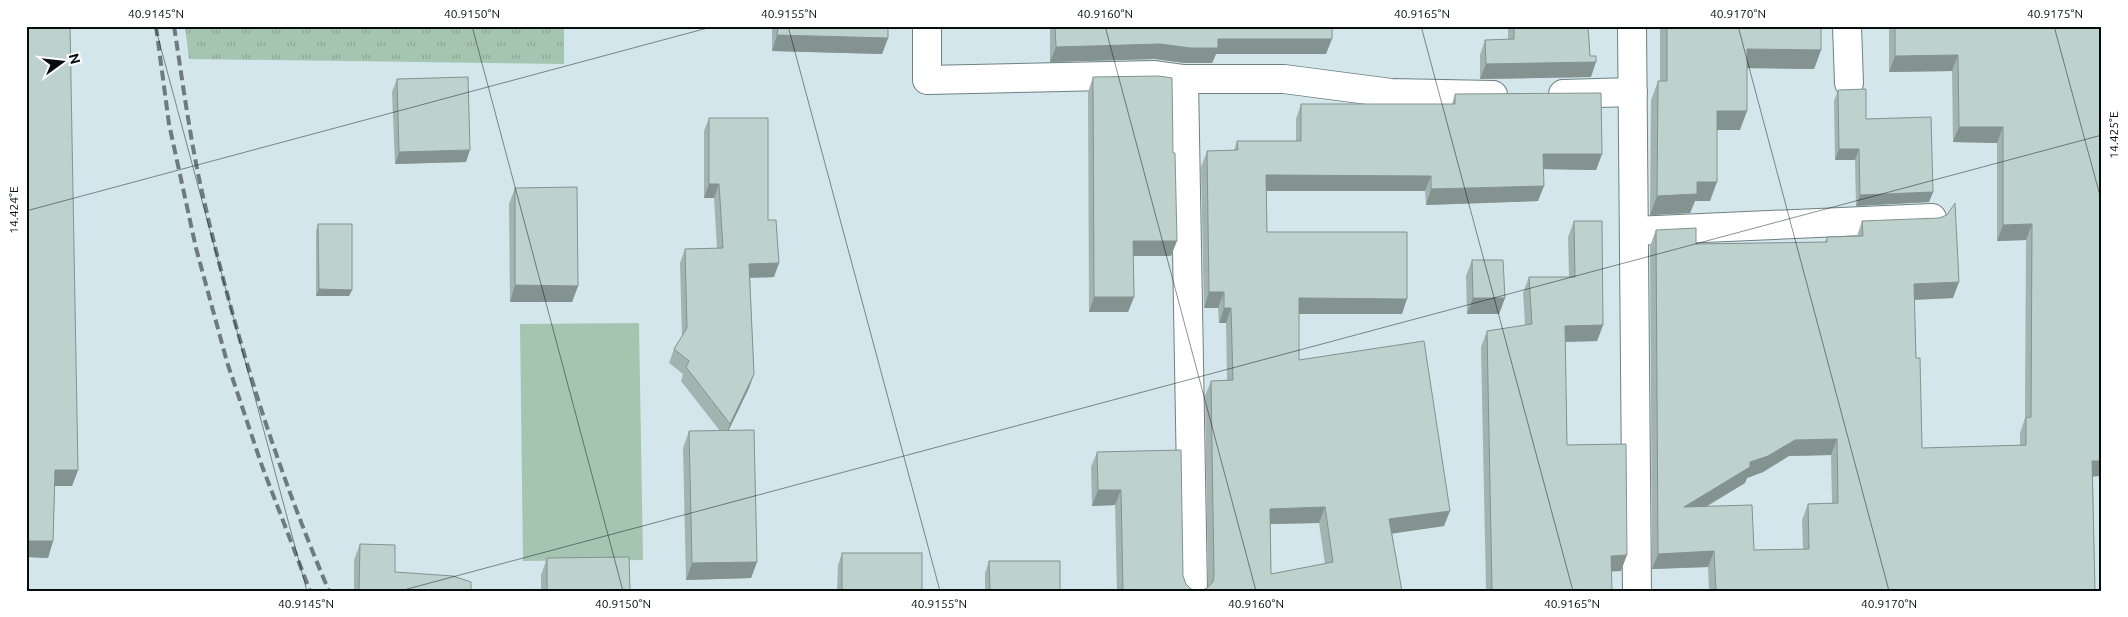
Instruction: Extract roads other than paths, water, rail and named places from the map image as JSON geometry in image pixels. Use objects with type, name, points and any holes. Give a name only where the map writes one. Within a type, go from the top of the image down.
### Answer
[{"type":"street","points":[[927,26],[927,80],[1155,76],[1184,79],[1284,79],[1391,93],[1528,95],[1633,92]]},
{"type":"street","points":[[1632,26],[1637,591]]},
{"type":"street","points":[[1848,26],[1849,83]]},
{"type":"street","points":[[1184,79],[1194,591]]},
{"type":"street","points":[[1634,231],[1932,218]]},
{"type":"railway","points":[[156,26],[169,124],[196,248],[227,362],[262,466],[310,591]]},
{"type":"railway","points":[[174,26],[196,163],[225,287],[272,441],[329,591]]}]
